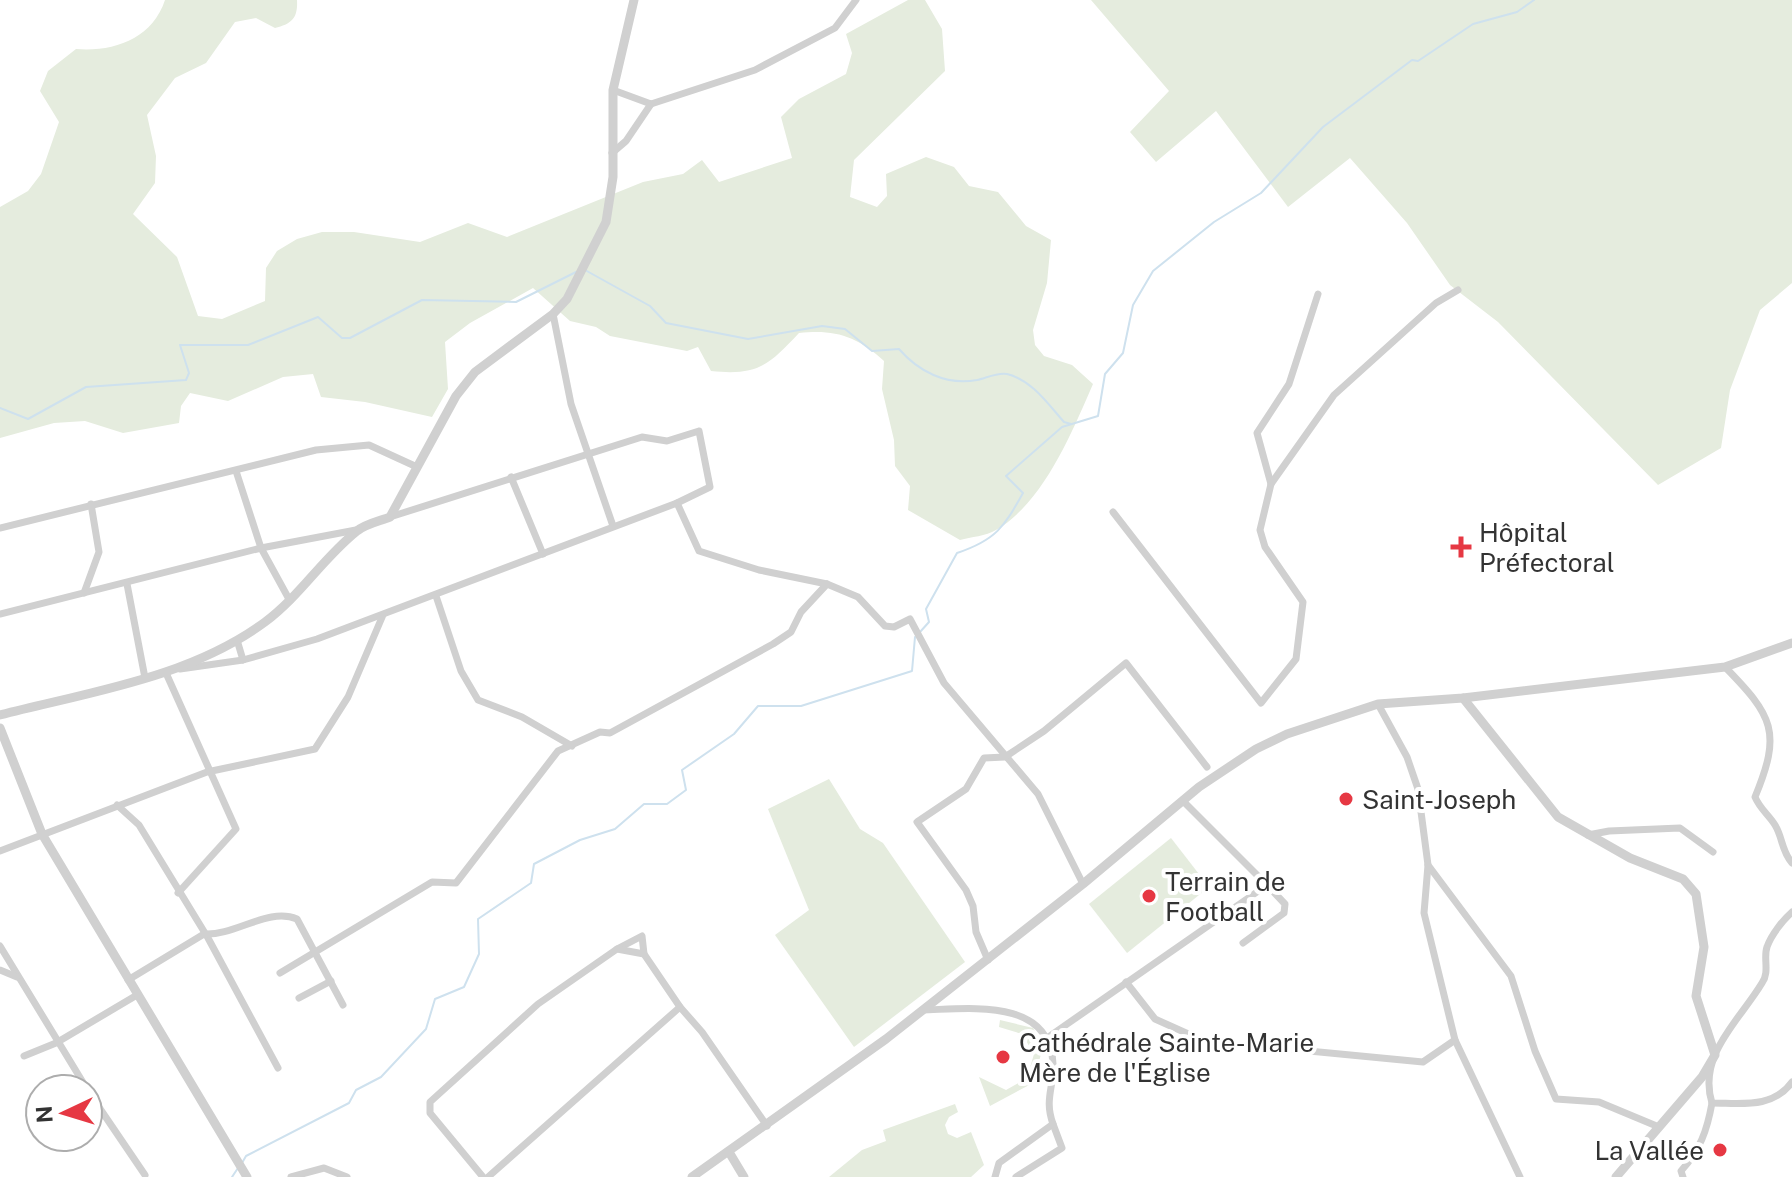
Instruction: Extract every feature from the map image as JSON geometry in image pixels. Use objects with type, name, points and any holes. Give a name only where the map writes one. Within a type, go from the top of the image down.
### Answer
[{"type":"street","points":[[390,517],[456,396],[475,372],[553,314],[567,299],[606,222],[612,189],[613,90],[634,0]]},
{"type":"street","points":[[612,153],[626,141],[651,104],[755,70],[835,28],[856,0]]},
{"type":"street","points":[[613,90],[651,104]]},
{"type":"street","points":[[1113,512],[1261,703],[1296,659],[1303,602],[1265,547],[1260,530],[1271,484],[1334,395],[1436,303],[1458,290]]},
{"type":"street","points":[[1271,484],[1257,433],[1289,384],[1318,294]]},
{"type":"street","points":[[553,314],[571,404],[586,455],[613,526]]},
{"type":"street","points":[[0,614],[261,548],[358,530],[511,477],[642,437],[667,441],[699,431],[710,487],[677,503],[317,639],[243,660],[178,669]]},
{"type":"street","points":[[0,528],[316,450],[369,445],[417,467]]},
{"type":"street","points":[[236,471],[261,548],[290,601]]},
{"type":"street","points":[[511,477],[543,554]]},
{"type":"street","points":[[677,503],[699,551],[759,570],[827,584],[858,597],[885,626],[894,627],[910,619],[944,683],[1038,794],[1083,884]]},
{"type":"street","points":[[84,593],[99,552],[91,504]]},
{"type":"street","points":[[0,715],[166,673],[237,640],[290,601],[358,530]]},
{"type":"street","points":[[127,584],[145,678]]},
{"type":"street","points":[[280,973],[432,882],[456,883],[558,751],[600,732],[610,733],[773,644],[791,632],[801,612],[827,584]]},
{"type":"street","points":[[436,596],[461,671],[478,700],[522,717],[572,746]]},
{"type":"street","points":[[0,851],[207,772],[315,749],[348,697],[383,615]]},
{"type":"street","points":[[237,640],[243,660]]},
{"type":"street","points":[[692,1177],[767,1126],[988,960],[1183,801],[1256,749],[1287,734],[1378,704],[1463,698],[1725,667],[1760,658],[1792,643]]},
{"type":"street","points":[[988,960],[976,932],[973,906],[966,890],[917,822],[966,789],[984,758],[1005,757],[1044,731],[1126,663],[1207,767]]},
{"type":"street","points":[[1725,667],[1751,694],[1765,716],[1771,736],[1771,758],[1755,797],[1760,809],[1776,826],[1782,851],[1792,863]]},
{"type":"street","points":[[166,673],[207,772],[236,829],[178,893]]},
{"type":"street","points":[[1463,698],[1558,817],[1630,858],[1683,879],[1696,894],[1704,947],[1696,996],[1715,1055],[1707,1088],[1712,1103],[1708,1128],[1698,1153],[1681,1171],[1683,1177]]},
{"type":"street","points":[[1378,704],[1407,757],[1418,789],[1428,865],[1424,913],[1455,1040],[1520,1177]]},
{"type":"street","points":[[0,728],[42,834],[246,1174]]},
{"type":"street","points":[[1183,801],[1285,904],[1284,913],[1243,943]]},
{"type":"street","points":[[117,805],[139,825],[278,1068]]},
{"type":"street","points":[[1588,835],[1680,828],[1713,852]]},
{"type":"street","points":[[1428,865],[1511,976],[1535,1051],[1556,1099],[1599,1102],[1659,1127]]},
{"type":"street","points":[[1047,1038],[1267,885]]},
{"type":"street","points":[[1616,1177],[1702,1077],[1730,1025],[1765,980],[1767,948],[1792,912]]},
{"type":"street","points":[[128,980],[204,934],[217,935],[285,914],[297,919],[317,950],[343,1005]]},
{"type":"street","points":[[680,1007],[486,1177],[430,1113],[430,1102],[538,1004],[617,949],[642,936],[644,954],[767,1126]]},
{"type":"street","points":[[0,946],[76,1073]]},
{"type":"street","points":[[617,949],[644,954]]},
{"type":"street","points":[[0,970],[17,977]]},
{"type":"street","points":[[299,998],[331,981]]},
{"type":"street","points":[[1126,982],[1155,1019],[1204,1041],[1223,1040],[1423,1062],[1455,1040]]},
{"type":"street","points":[[24,1056],[56,1043],[137,995]]},
{"type":"street","points":[[922,1010],[986,1009],[1017,1014],[1034,1022],[1047,1038],[1053,1064],[1047,1107],[1063,1141],[1062,1148],[1016,1177]]},
{"type":"street","points":[[1712,1103],[1762,1103],[1776,1098],[1792,1082]]},
{"type":"street","points":[[104,1115],[145,1175]]},
{"type":"street","points":[[995,1177],[999,1163],[1053,1124]]},
{"type":"street","points":[[729,1152],[744,1177]]},
{"type":"street","points":[[291,1177],[324,1168],[347,1177]]},
{"type":"shaded area","points":[[165,0],[297,0],[295,16],[281,26],[275,28],[256,18],[235,22],[206,63],[175,78],[147,115],[156,156],[155,183],[133,214],[177,257],[198,316],[222,319],[265,301],[266,268],[277,251],[297,239],[322,232],[354,232],[420,242],[468,223],[507,237],[643,182],[683,174],[702,160],[719,182],[792,158],[781,117],[799,99],[846,74],[852,53],[846,34],[908,0],[925,0],[942,29],[945,71],[854,160],[850,197],[877,207],[887,196],[886,174],[926,157],[954,167],[969,186],[998,192],[1026,226],[1051,240],[1047,283],[1033,330],[1035,345],[1044,356],[1072,365],[1093,384],[1076,423],[1042,484],[1013,518],[996,530],[960,540],[908,510],[910,486],[895,466],[894,440],[882,389],[884,361],[855,340],[824,332],[799,333],[779,353],[752,370],[711,371],[698,347],[687,351],[610,336],[596,327],[570,321],[533,288],[470,323],[445,342],[448,389],[432,417],[365,402],[321,397],[313,374],[283,377],[228,401],[190,393],[181,406],[179,423],[123,433],[85,421],[54,423],[0,438],[0,207],[28,191],[41,174],[59,122],[40,91],[48,71],[76,49],[104,48],[130,40],[151,25]]},
{"type":"shaded area","points":[[1091,0],[1792,0],[1792,283],[1760,310],[1730,390],[1721,448],[1658,485],[1498,322],[1450,285],[1407,223],[1350,158],[1288,207],[1216,111],[1156,162],[1130,132],[1169,91]]},
{"type":"shaded area","points":[[829,779],[860,829],[883,843],[965,962],[854,1047],[775,935],[809,910],[768,809]]},
{"type":"shaded area","name":"Terrain de Football","points":[[1171,838],[1209,887],[1127,953],[1089,904]]},
{"type":"shaded area","points":[[1000,1020],[1033,1028],[1043,1047],[1033,1083],[990,1106],[979,1077],[1006,1090],[1027,1078],[1034,1054],[1022,1034],[999,1027]]},
{"type":"shaded area","points":[[955,1104],[958,1112],[949,1117],[945,1125],[948,1134],[957,1138],[971,1132],[984,1165],[971,1177],[829,1177],[862,1150],[886,1141],[883,1130]]},
{"type":"waterway","points":[[920,632],[929,622],[926,609],[957,553],[981,543],[998,531],[1023,493],[1006,476],[1062,427],[1098,416],[1105,374],[1123,353],[1133,305],[1153,271],[1214,222],[1261,193],[1323,127],[1412,60],[1418,61],[1473,24],[1517,12],[1534,0]]},
{"type":"waterway","points":[[585,270],[650,306],[666,323],[748,339],[822,326],[845,329],[872,351],[899,349],[915,364],[944,379],[966,381],[1007,374],[1032,387],[1064,422],[1071,424]]},
{"type":"waterway","points":[[0,408],[28,419],[86,387],[186,380],[189,373],[180,345],[248,345],[318,317],[342,338],[350,338],[422,300],[516,302],[576,272]]},
{"type":"waterway","points":[[242,1163],[246,1156],[349,1103],[356,1090],[381,1077],[426,1029],[435,999],[464,987],[479,954],[478,919],[531,883],[534,864],[580,840],[615,829],[644,804],[667,804],[686,790],[682,770],[734,734],[758,706],[801,706],[912,671],[915,637]]},
{"type":"waterway","points":[[232,1177],[238,1168]]},
{"type":"place","name":"Hôpital Préfectoral","points":[[1461,547]]},
{"type":"place","name":"Saint-Joseph","points":[[1346,799]]},
{"type":"place","name":"Terrain de Football","points":[[1149,896]]},
{"type":"place","name":"Cathédrale Sainte-Marie Mère de l'Église","points":[[1003,1057]]},
{"type":"place","name":"La Vallée","points":[[1720,1150]]}]
